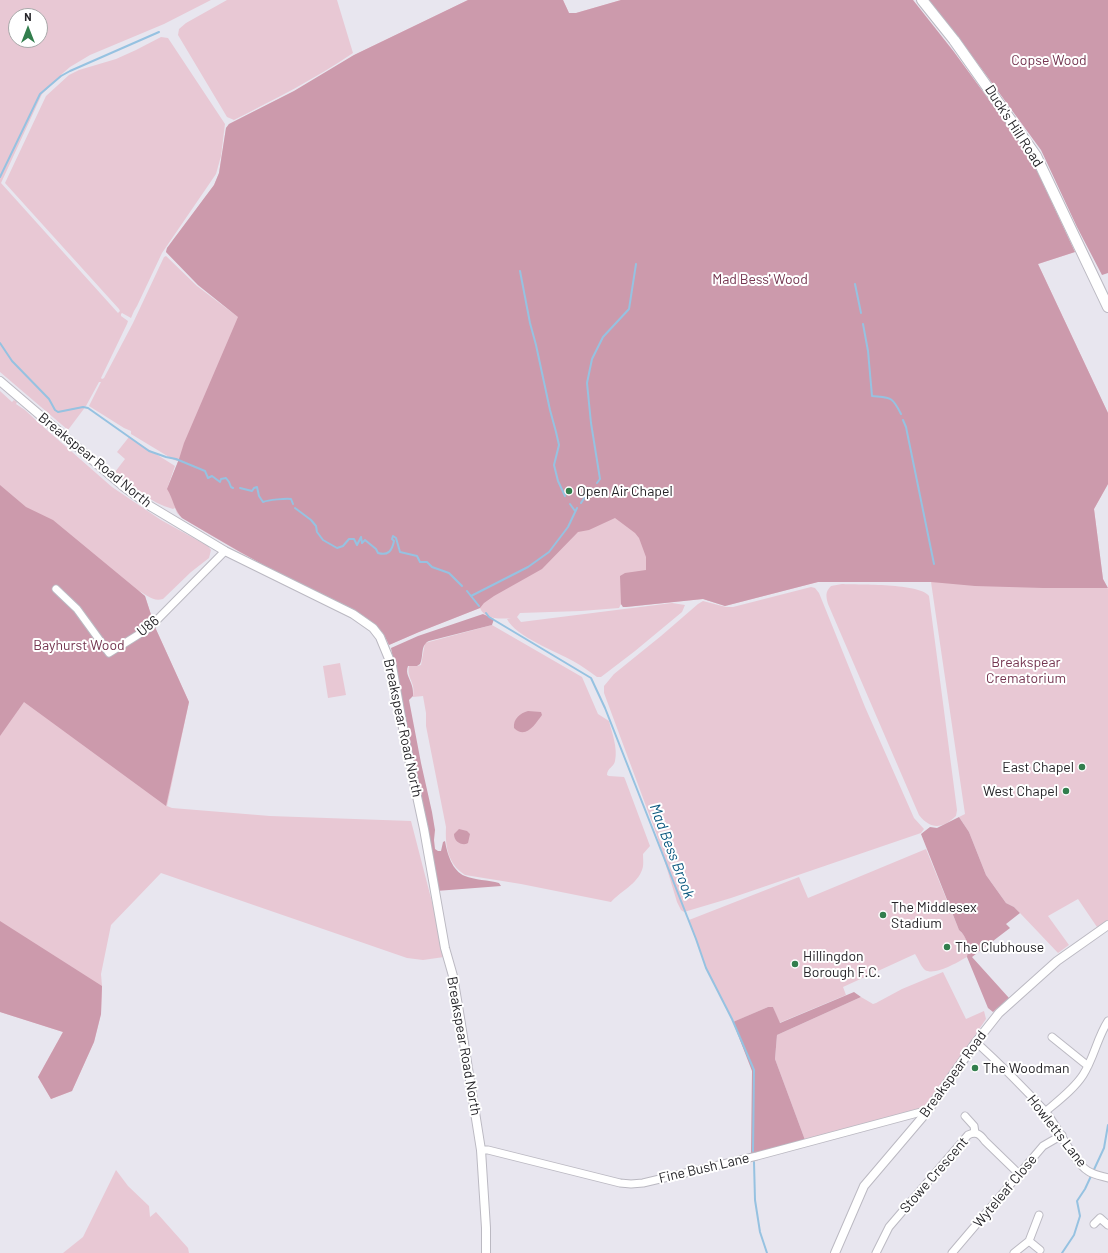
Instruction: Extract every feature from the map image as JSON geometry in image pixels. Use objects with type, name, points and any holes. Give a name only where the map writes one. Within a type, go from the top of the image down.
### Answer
[{"type":"main road","name":"Duck's Hill Road","points":[[922,0],[954,40],[1036,156],[1108,307]]},
{"type":"street","name":"Breakspear Road North","points":[[0,381],[124,487],[150,506],[225,551],[352,614],[373,628],[382,641],[392,666],[444,941],[454,983],[481,1150],[486,1222],[486,1253]]},
{"type":"street","name":"U86","points":[[56,590],[77,609],[109,653],[149,628],[225,551]]},
{"type":"street","name":"Breakspear Road","points":[[835,1253],[864,1186],[926,1113],[976,1042],[999,1013],[1057,961],[1108,925]]},
{"type":"street","points":[[1045,1112],[1083,1075],[1102,1030],[1108,1021]]},
{"type":"street","points":[[1052,1037],[1088,1066]]},
{"type":"street","name":"Howletts Lane","points":[[976,1042],[995,1059],[1045,1112],[1075,1156],[1088,1171],[1108,1178]]},
{"type":"street","name":"Fine Bush Lane","points":[[481,1150],[488,1150],[620,1183],[631,1184],[643,1183],[727,1163],[921,1112],[926,1113]]},
{"type":"street","points":[[965,1116],[974,1126],[975,1133]]},
{"type":"street","name":"Stowe Crescent","points":[[876,1253],[889,1227],[968,1135],[975,1133],[980,1135],[1019,1174]]},
{"type":"street","name":"Wyteleaf Close","points":[[952,1253],[1043,1146],[1062,1136]]},
{"type":"street","points":[[1014,1253],[1029,1241],[1039,1215]]},
{"type":"street","points":[[1094,1224],[1100,1218],[1108,1225]]},
{"type":"street","points":[[1029,1241],[1040,1250]]},
{"type":"green space","name":"Mad Bess' Wood","points":[[0,0],[211,0],[164,24],[90,55],[63,73],[42,94],[1,183],[118,313],[120,311],[119,309],[5,183],[46,96],[69,75],[79,70],[116,59],[161,37],[168,38],[225,124],[221,156],[216,174],[162,253],[131,318],[122,313],[121,314],[121,316],[128,321],[101,378],[102,379],[104,378],[133,323],[164,257],[166,256],[197,286],[238,317],[198,285],[166,252],[167,248],[214,185],[219,173],[226,128],[229,124],[294,91],[354,55],[468,0],[563,0],[569,13],[576,13],[621,0],[913,0],[954,52],[1030,156],[1075,252],[1038,264],[1108,413],[1108,484],[1094,509],[1103,579],[1108,589],[1108,921],[1097,927],[1078,899],[1048,916],[1069,945],[1058,953],[1014,907],[1006,903],[986,875],[969,832],[959,817],[965,814],[931,582],[818,582],[725,606],[703,599],[626,607],[623,607],[621,604],[619,608],[581,611],[520,613],[517,617],[521,622],[672,603],[685,605],[682,612],[601,677],[597,677],[573,661],[527,637],[511,625],[507,619],[511,618],[489,617],[482,612],[480,608],[389,645],[382,632],[375,625],[352,609],[241,553],[182,518],[177,513],[175,508],[173,509],[157,503],[149,498],[115,472],[125,459],[117,452],[129,437],[175,466],[167,489],[179,459],[177,461],[174,460],[131,434],[131,431],[89,406],[101,382],[99,382],[86,406],[68,430],[0,372]]},
{"type":"green space","points":[[227,0],[337,0],[353,53],[309,80],[234,120],[227,117],[178,35],[179,29],[186,23]]},
{"type":"green space","name":"Mad Bess' Wood","points":[[468,0],[563,0],[569,13],[576,13],[621,0],[913,0],[954,52],[1030,156],[1075,252],[1038,264],[1108,413],[1108,484],[1094,509],[1103,579],[1108,588],[975,586],[931,582],[818,582],[725,606],[703,599],[623,607],[621,604],[620,576],[625,573],[646,570],[646,557],[639,538],[635,533],[615,518],[589,530],[578,532],[542,569],[494,596],[480,608],[389,645],[382,632],[374,623],[352,609],[304,587],[182,518],[177,511],[167,489],[184,443],[238,317],[198,285],[166,252],[167,248],[214,185],[219,173],[226,128],[229,124],[294,91],[354,55]]},
{"type":"green space","name":"Copse Wood","points":[[928,0],[1108,0],[1108,273],[1102,275],[1077,227],[1041,150],[959,38]]},
{"type":"green space","points":[[0,391],[12,402],[14,400],[17,402],[16,404],[25,410],[112,487],[161,520],[208,546],[211,550],[209,558],[191,572],[163,599],[156,600],[150,598],[139,591],[145,596],[155,627],[189,702],[167,806],[172,808],[270,816],[411,821],[433,906],[444,957],[423,960],[407,958],[161,873],[111,925],[101,974],[101,1014],[94,1042],[72,1091],[51,1099],[38,1077],[63,1032],[0,1012]]},
{"type":"green space","name":"Bayhurst Wood","points":[[0,485],[26,507],[53,520],[145,596],[155,627],[189,702],[166,806],[24,702],[0,736]]},
{"type":"green space","points":[[842,584],[902,587],[923,592],[929,596],[957,810],[956,816],[946,823],[937,826],[932,825],[923,820],[919,815],[828,604],[826,594],[829,588],[831,586]]},
{"type":"green space","points":[[811,587],[815,588],[819,593],[865,707],[914,818],[924,829],[921,833],[731,898],[684,912],[681,910],[677,902],[656,833],[604,693],[604,686],[614,674],[703,601],[726,607],[733,607]]},
{"type":"green space","points":[[483,614],[494,619],[492,625],[429,641],[424,645],[420,664],[417,666],[408,666],[407,669],[407,674],[413,691],[413,696],[409,700],[435,830],[435,849],[441,851],[443,842],[445,841],[453,866],[460,874],[499,883],[501,886],[436,891],[391,648],[418,636]]},
{"type":"green space","points":[[492,625],[582,677],[598,714],[609,721],[616,756],[607,775],[624,777],[650,846],[643,854],[643,867],[640,875],[611,902],[521,884],[465,875],[459,871],[451,860],[447,848],[446,827],[426,726],[426,713],[423,696],[413,697],[413,687],[409,674],[409,666],[421,665],[425,643]]},
{"type":"green space","points":[[340,663],[346,695],[328,698],[323,666]]},
{"type":"green space","points":[[528,711],[541,712],[542,715],[526,732],[518,731],[514,728],[516,719],[522,713]]},
{"type":"green space","points":[[959,817],[969,832],[986,875],[1006,903],[1014,907],[1020,913],[1006,924],[1010,928],[972,957],[1009,998],[993,1012],[988,1008],[967,957],[968,950],[966,939],[959,930],[921,834],[930,827],[937,828]]},
{"type":"green space","points":[[459,829],[467,831],[470,834],[468,843],[462,844],[456,841],[454,834]]},
{"type":"green space","points":[[926,849],[959,930],[966,939],[968,949],[967,957],[946,968],[929,971],[924,969],[915,954],[843,987],[846,995],[779,1023],[773,1007],[768,1007],[734,1022],[706,968],[689,920],[799,877],[808,898]]},
{"type":"green space","points":[[0,921],[102,986],[101,1014],[94,1042],[72,1091],[51,1099],[38,1077],[63,1032],[0,1012]]},
{"type":"green space","points":[[943,972],[966,1019],[984,1011],[986,1019],[926,1108],[805,1140],[775,1059],[777,1035],[861,997],[873,1004],[902,989]]},
{"type":"green space","points":[[854,992],[861,997],[777,1035],[775,1059],[805,1140],[751,1154],[752,1071],[733,1022],[768,1007],[773,1007],[780,1023]]},
{"type":"green space","points":[[116,1170],[128,1186],[149,1206],[150,1217],[156,1212],[188,1248],[189,1253],[63,1253],[83,1237]]},
{"type":"waterway","name":"Mad Bess Brook","points":[[0,177],[40,94],[61,76],[70,71],[159,32]]},
{"type":"waterway","points":[[597,483],[600,479],[591,423],[587,383],[592,359],[603,337],[629,309],[636,264]]},
{"type":"waterway","points":[[520,271],[530,323],[559,445],[554,465],[558,481],[565,496]]},
{"type":"waterway","points":[[855,284],[861,313]]},
{"type":"waterway","points":[[863,324],[868,351],[872,396],[890,399],[893,401],[901,414]]},
{"type":"waterway","name":"Mad Bess Brook","points":[[0,343],[12,361],[49,399],[55,410],[58,412],[83,407],[88,408],[149,451],[176,459],[205,471],[208,478],[212,476],[220,482],[221,479],[226,478],[233,488]]},
{"type":"waterway","points":[[903,420],[906,427],[934,564]]},
{"type":"waterway","name":"Mad Bess Brook","points":[[240,488],[252,491],[257,487],[259,496],[263,502],[291,499],[293,504]]},
{"type":"waterway","points":[[581,503],[590,489]]},
{"type":"waterway","points":[[570,504],[575,511]]},
{"type":"waterway","name":"Mad Bess Brook","points":[[295,508],[311,520],[316,526],[317,532],[323,540],[337,548],[343,546],[349,539],[354,539],[357,545],[361,537],[362,543],[365,540],[376,549],[378,553],[384,554],[389,552],[392,548],[394,541],[392,539],[393,536],[396,538],[400,552],[417,556],[420,562],[427,562],[432,567],[449,573],[462,586]]},
{"type":"waterway","points":[[471,596],[528,567],[549,552],[568,527],[577,508]]},
{"type":"waterway","name":"Mad Bess Brook","points":[[467,591],[479,606]]},
{"type":"waterway","name":"Mad Bess Brook","points":[[486,613],[489,617],[591,678],[605,708],[706,968],[732,1019],[754,1070],[753,1151]]},
{"type":"waterway","points":[[1062,1253],[1074,1235],[1080,1216],[1077,1201],[1085,1189],[1104,1148],[1108,1125]]},
{"type":"waterway","name":"Mad Bess Brook","points":[[754,1162],[755,1200],[760,1232],[767,1253]]},
{"type":"place","name":"Open Air Chapel","points":[[569,491]]},
{"type":"place","name":"East Chapel","points":[[1082,767]]},
{"type":"place","name":"West Chapel","points":[[1066,791]]},
{"type":"place","name":"The Middlesex Stadium","points":[[883,915]]},
{"type":"place","name":"The Clubhouse","points":[[947,947]]},
{"type":"place","name":"Hillingdon Borough F.C.","points":[[795,964]]},
{"type":"place","name":"The Woodman","points":[[975,1068]]},
{"type":"park label","name":"Breakspear Crematorium","points":[[1026,670]]}]
